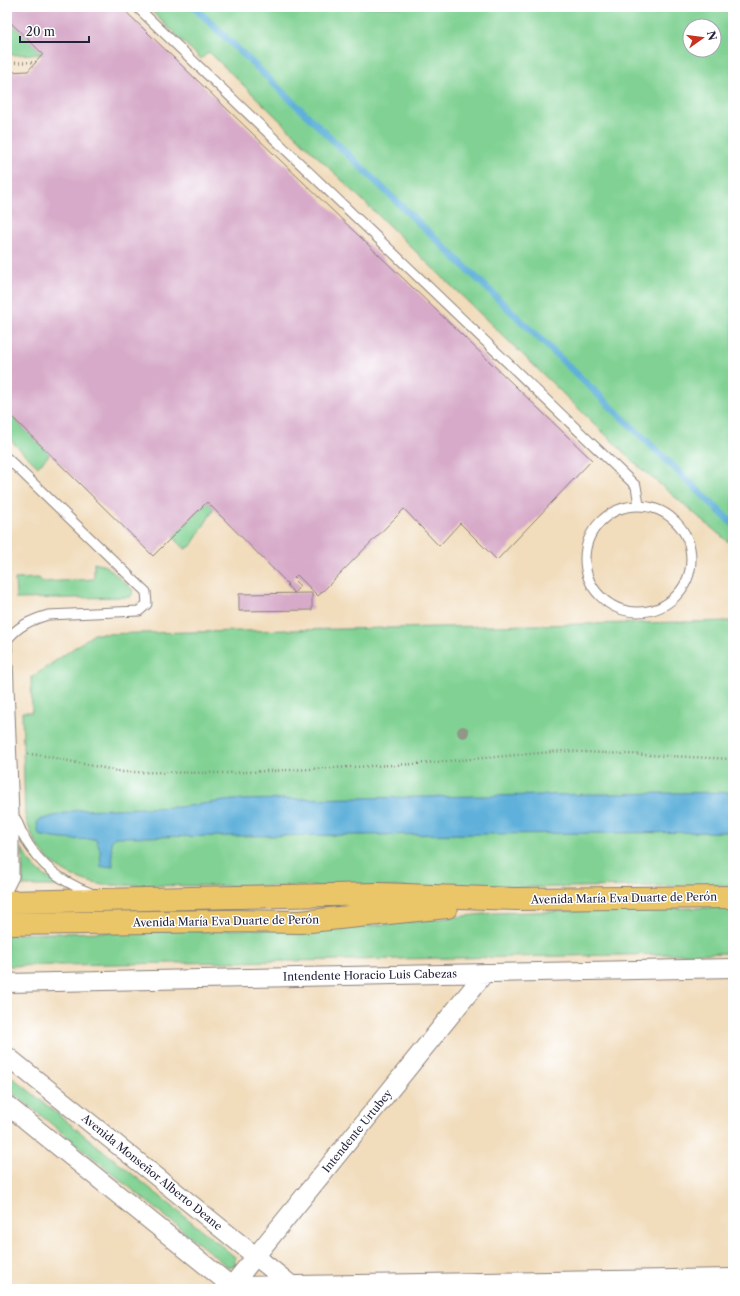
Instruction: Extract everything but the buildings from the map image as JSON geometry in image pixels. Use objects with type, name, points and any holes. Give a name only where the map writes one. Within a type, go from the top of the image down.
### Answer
[{"type":"highway","name":"Avenida María Eva Duarte de Perón","points":[[7,902],[378,894],[516,899],[733,897]]},
{"type":"highway","name":"Avenida María Eva Duarte de Perón","points":[[7,924],[314,922],[516,899]]},
{"type":"street","name":"Intendente Horacio Luis Cabezas","points":[[7,983],[733,968]]},
{"type":"street","name":"Intendente Urtubey","points":[[232,1288],[256,1256],[485,973]]},
{"type":"street","name":"Avenida Monseñor Alberto Deane","points":[[7,1056],[294,1287]]},
{"type":"street","points":[[7,1105],[232,1288],[733,1278]]},
{"type":"lane","points":[[137,7],[636,486],[639,505]]},
{"type":"lane","points":[[7,458],[146,592],[147,604],[139,612],[48,615],[21,625],[7,640]]},
{"type":"lane","points":[[639,505],[657,508],[673,518],[684,532],[689,542],[691,548],[692,565],[687,582],[677,596],[668,603],[647,612],[630,612],[613,607],[599,596],[590,582],[584,566],[585,547],[592,530],[604,516],[620,507],[639,505]]},
{"type":"lane","points":[[7,634],[14,814],[14,877],[7,891]]},
{"type":"lane","points":[[14,814],[27,844],[37,858],[49,869],[75,886],[109,900]]},
{"type":"path","points":[[7,63],[36,62]]},
{"type":"path","points":[[23,754],[40,755],[123,772],[227,773],[414,764],[563,751],[733,759]]},
{"type":"green space","points":[[147,7],[733,7],[733,546],[637,465],[209,52],[201,59]]},
{"type":"green space","points":[[7,19],[43,54],[7,55]]},
{"type":"green space","points":[[7,412],[50,454],[38,467],[7,437]]},
{"type":"green space","points":[[207,502],[214,509],[191,546],[185,549],[173,537]]},
{"type":"green space","points":[[94,563],[106,566],[133,590],[132,595],[130,597],[16,599],[15,579],[39,578],[43,582],[94,579]]},
{"type":"green space","points":[[733,621],[733,885],[486,888],[103,885],[88,882],[75,877],[52,863],[36,842],[25,815],[22,712],[32,712],[31,678],[94,634]]},
{"type":"green space","points":[[22,848],[33,866],[38,871],[62,886],[23,886]]},
{"type":"green space","points":[[733,907],[733,953],[7,966],[7,934],[358,927],[494,913]]},
{"type":"green space","points":[[7,1073],[235,1257],[235,1265],[228,1267],[7,1088]]},
{"type":"water","points":[[733,792],[733,832],[115,837],[111,842],[113,866],[101,867],[100,850],[96,839],[81,840],[53,838],[39,835],[37,823],[39,820],[77,810],[179,807],[232,800]]},
{"type":"waterway","points":[[194,7],[733,524]]}]
